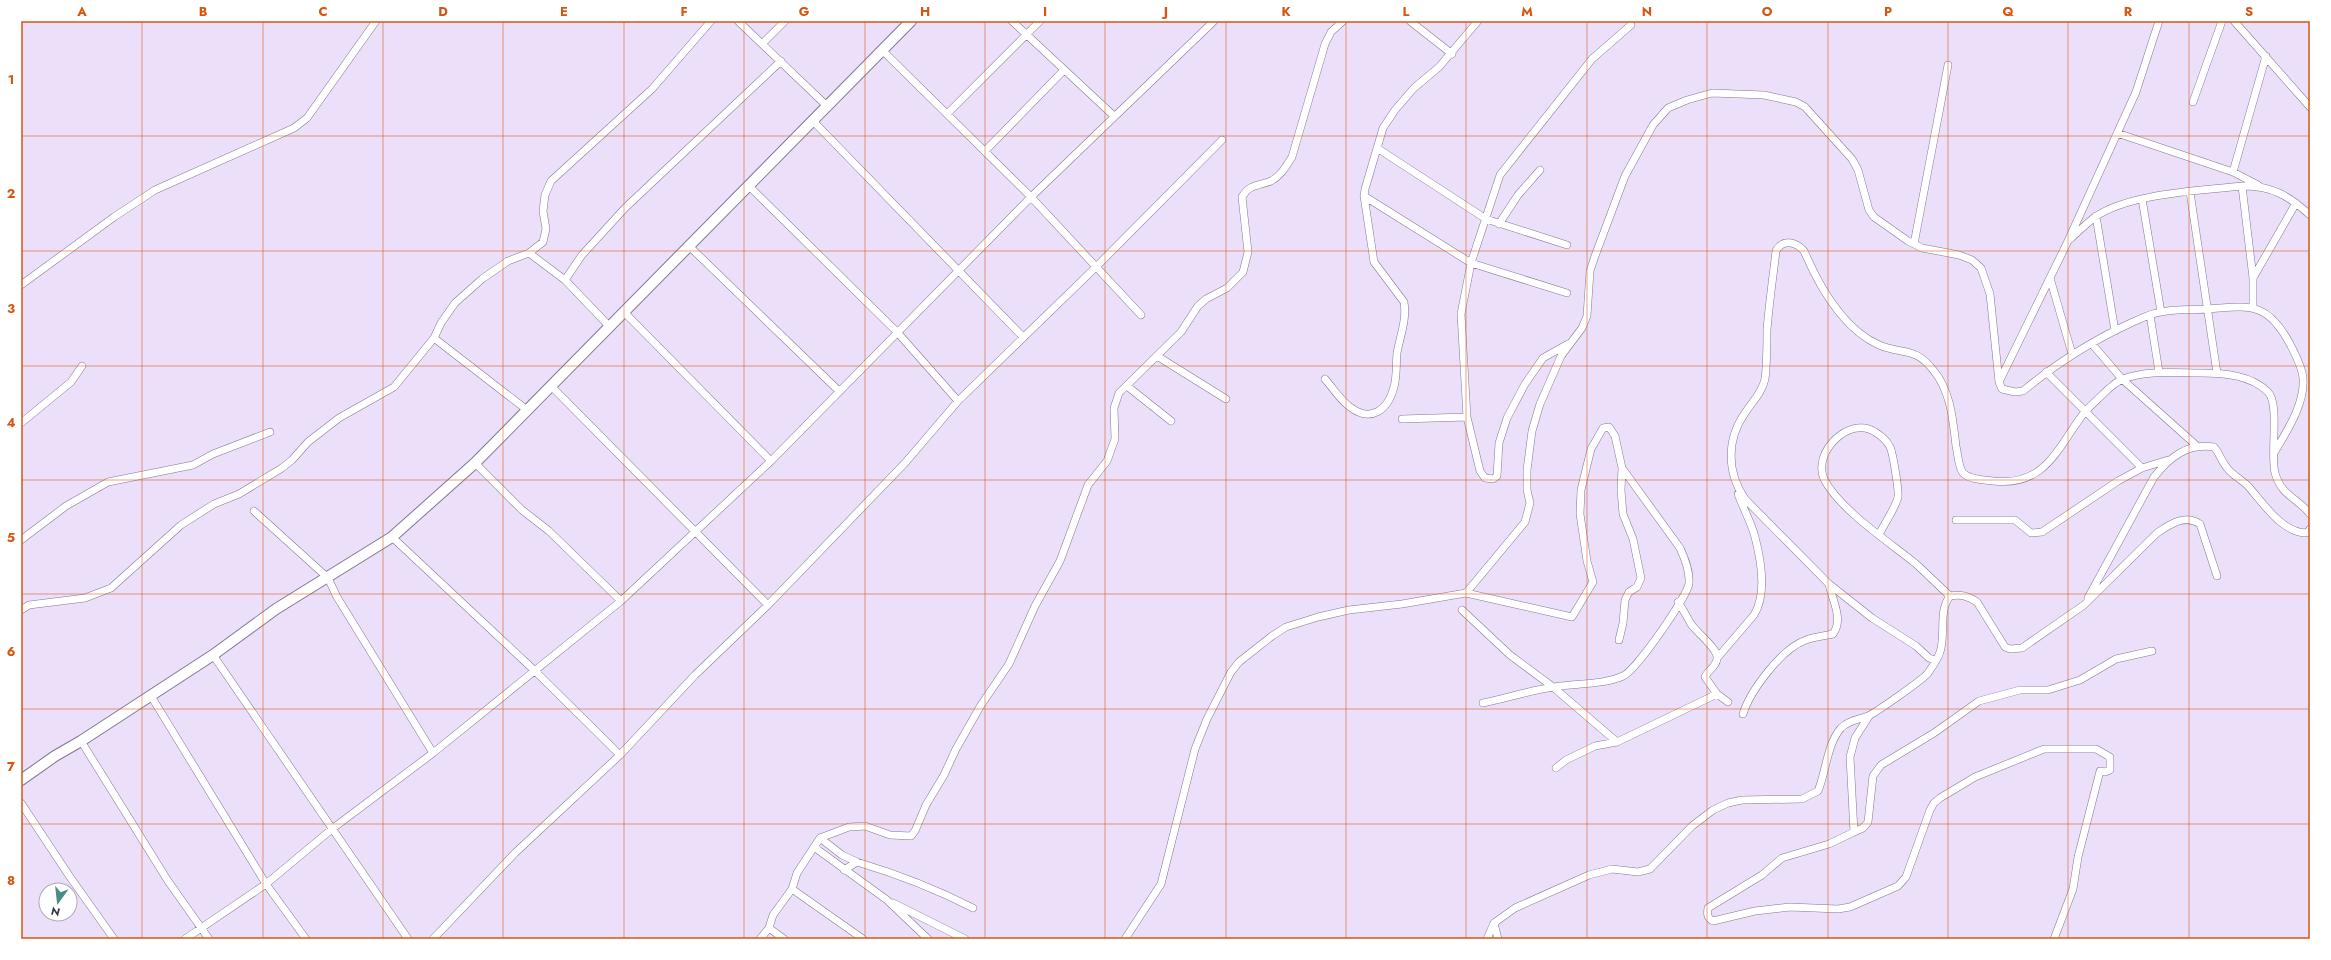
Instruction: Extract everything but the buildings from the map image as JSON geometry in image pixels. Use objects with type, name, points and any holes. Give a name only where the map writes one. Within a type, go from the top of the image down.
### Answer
[{"type":"street","points":[[21,285],[114,217],[155,190],[294,128],[307,118],[376,21]]},
{"type":"street","points":[[21,610],[29,605],[85,598],[111,588],[181,525],[214,504],[240,494],[282,468],[292,460],[308,442],[339,418],[394,387],[434,338],[441,322],[455,303],[482,279],[508,261],[538,248],[545,237],[546,229],[543,211],[544,195],[551,181],[652,89],[711,21]]},
{"type":"street","points":[[738,21],[763,43],[828,107]]},
{"type":"street","points":[[763,43],[785,21]]},
{"type":"street","points":[[21,780],[55,756],[81,741],[213,655],[276,609],[392,537],[475,463],[828,107],[911,21]]},
{"type":"street","points":[[1012,21],[1114,116]]},
{"type":"street","points":[[947,114],[1040,21]]},
{"type":"street","points":[[185,939],[266,884],[332,829],[432,753],[621,601],[771,461],[1031,197],[1214,21]]},
{"type":"street","points":[[760,939],[769,928],[773,915],[792,889],[798,873],[820,838],[849,827],[865,826],[898,836],[911,836],[915,831],[926,805],[944,775],[956,749],[981,705],[1009,664],[1035,606],[1060,561],[1088,485],[1107,461],[1115,439],[1115,401],[1119,393],[1181,332],[1198,306],[1206,299],[1227,288],[1243,272],[1248,252],[1242,197],[1250,187],[1272,180],[1286,167],[1292,157],[1325,44],[1331,32],[1343,21]]},
{"type":"street","points":[[1410,21],[1452,54]]},
{"type":"street","points":[[1325,379],[1348,406],[1355,410],[1368,414],[1378,412],[1388,404],[1394,386],[1397,352],[1406,310],[1404,302],[1374,262],[1364,196],[1383,128],[1395,110],[1414,88],[1440,67],[1478,21]]},
{"type":"street","points":[[1998,382],[2050,278],[2136,92],[2159,21]]},
{"type":"street","points":[[2193,102],[2222,21]]},
{"type":"street","points":[[2234,21],[2310,107]]},
{"type":"street","points":[[1568,344],[1543,358],[1525,384],[1507,418],[1499,443],[1495,478],[1485,478],[1480,471],[1467,417],[1461,314],[1471,263],[1500,175],[1592,59],[1631,25]]},
{"type":"street","points":[[883,51],[1031,197],[1097,266],[1141,315]]},
{"type":"street","points":[[2233,172],[2266,56]]},
{"type":"street","points":[[565,280],[582,255],[625,208],[781,61]]},
{"type":"street","points":[[1914,244],[1948,65]]},
{"type":"street","points":[[985,151],[1064,70]]},
{"type":"street","points":[[1466,593],[1525,522],[1530,503],[1527,490],[1527,470],[1532,431],[1540,404],[1568,344],[1582,328],[1587,316],[1590,271],[1625,176],[1660,116],[1668,108],[1687,100],[1712,93],[1764,95],[1796,102],[1805,107],[1852,159],[1858,170],[1869,210],[1874,218],[1922,248],[1959,255],[1972,260],[1981,268],[1990,294],[1998,382],[2002,389],[2008,391],[2023,391],[2046,372],[2072,354],[2115,330],[2150,315],[2161,312],[2207,309],[2253,308],[2264,311],[2276,322],[2297,358],[2303,377],[2302,395],[2292,423],[2274,453]]},
{"type":"street","points":[[813,121],[1024,337]]},
{"type":"street","points":[[2117,133],[2233,172],[2258,185],[2277,192],[2296,203],[2310,215]]},
{"type":"street","points":[[433,939],[515,853],[620,755],[695,675],[768,605],[905,463],[958,401],[1097,266],[1222,140]]},
{"type":"street","points":[[1377,148],[1486,219],[1567,245]]},
{"type":"street","points":[[1499,224],[1518,195],[1540,170]]},
{"type":"street","points":[[2068,240],[2096,216],[2142,199],[2258,185]]},
{"type":"street","points":[[749,186],[897,332],[958,401]]},
{"type":"street","points":[[2242,186],[2253,278],[2253,308]]},
{"type":"street","points":[[2190,192],[2217,373]]},
{"type":"street","points":[[1364,196],[1471,263],[1567,293]]},
{"type":"street","points":[[2142,199],[2161,312]]},
{"type":"street","points":[[2253,278],[2296,203]]},
{"type":"street","points":[[2096,216],[2115,330]]},
{"type":"street","points":[[1728,702],[1717,694],[1706,677],[1708,670],[1716,664],[1718,657],[1759,608],[1763,591],[1755,536],[1736,486],[1730,462],[1736,430],[1744,415],[1761,392],[1765,380],[1768,328],[1776,251],[1779,246],[1785,243],[1799,246],[1804,252],[1825,294],[1865,336],[1879,344],[1918,354],[1936,372],[1951,409],[1959,462],[1963,473],[1971,477],[2016,482],[2036,473],[2062,446],[2085,412],[2109,388],[2122,379],[2159,372],[2217,373],[2246,378],[2261,385],[2270,394],[2274,405],[2272,432],[2275,472],[2283,491],[2310,514]]},
{"type":"street","points":[[689,246],[839,391]]},
{"type":"street","points":[[529,253],[565,280],[610,327]]},
{"type":"street","points":[[2050,278],[2072,354]]},
{"type":"street","points":[[624,312],[771,461]]},
{"type":"street","points":[[2150,315],[2159,372]]},
{"type":"street","points":[[434,338],[527,410]]},
{"type":"street","points":[[2092,344],[2122,379],[2197,446]]},
{"type":"street","points":[[1157,356],[1226,399]]},
{"type":"street","points":[[21,423],[70,382],[82,366]]},
{"type":"street","points":[[2046,372],[2142,468]]},
{"type":"street","points":[[551,386],[768,605]]},
{"type":"street","points":[[1127,386],[1171,420]]},
{"type":"street","points":[[1402,419],[1467,417]]},
{"type":"street","points":[[1125,939],[1161,884],[1195,749],[1225,685],[1239,662],[1286,627],[1318,617],[1349,610],[1402,604],[1466,593],[1519,604],[1568,618],[1572,617],[1593,582],[1587,561],[1580,514],[1581,490],[1591,449],[1603,428],[1608,427],[1612,430],[1622,468],[1621,490],[1623,514],[1633,539],[1641,578],[1637,587],[1629,592],[1625,600],[1623,623],[1619,640]]},
{"type":"street","points":[[1879,536],[1898,498],[1892,454],[1890,445],[1873,430],[1856,429],[1846,432],[1829,445],[1824,453],[1821,471],[1830,488],[1879,536],[1916,564],[1950,596]]},
{"type":"street","points":[[21,540],[66,506],[108,482],[146,472],[193,465],[213,454],[270,432]]},
{"type":"street","points":[[1956,520],[2008,519],[2015,520],[2031,533],[2042,532],[2118,481],[2142,468],[2168,460],[2197,446],[2214,446],[2220,452],[2225,466],[2248,486],[2279,520],[2298,533],[2307,533],[2310,529]]},
{"type":"street","points":[[2084,605],[2142,496],[2168,460]]},
{"type":"street","points":[[475,463],[522,510],[549,531],[621,601]]},
{"type":"street","points":[[1483,704],[1553,687],[1615,679],[1625,676],[1635,668],[1651,646],[1678,602],[1685,594],[1689,584],[1683,554],[1651,505],[1622,468]]},
{"type":"street","points":[[1736,486],[1745,499],[1829,584],[1872,618],[1916,646],[1929,658],[1935,660]]},
{"type":"street","points":[[254,511],[328,578],[337,597],[432,753]]},
{"type":"street","points":[[1854,832],[1850,757],[1855,738],[1870,716],[1926,675],[1941,651],[1944,605],[1950,596],[1966,596],[1977,602],[2002,644],[2010,650],[2022,648],[2084,605],[2157,533],[2170,524],[2183,520],[2193,520],[2200,524],[2217,576]]},
{"type":"street","points":[[392,537],[534,670],[620,755]]},
{"type":"street","points":[[1743,714],[1747,701],[1782,656],[1806,640],[1833,634],[1836,630],[1837,612],[1829,584]]},
{"type":"street","points":[[1678,602],[1692,625],[1716,651],[1718,657]]},
{"type":"street","points":[[1462,610],[1510,655],[1553,687],[1617,742]]},
{"type":"street","points":[[2054,939],[2073,889],[2078,857],[2100,771],[2105,772],[2110,770],[2110,757],[2096,749],[2044,749],[1975,777],[1940,798],[1934,803],[1930,810],[1906,877],[1898,886],[1850,907],[1838,909],[1790,907],[1755,912],[1713,922],[1709,919],[1707,914],[1708,908],[1762,875],[1782,858],[1829,844],[1863,828],[1868,822],[1873,776],[1882,765],[1934,733],[1980,701],[2020,690],[2048,690],[2080,680],[2116,659],[2152,652]]},
{"type":"street","points":[[213,655],[408,939]]},
{"type":"street","points":[[1556,768],[1566,760],[1595,746],[1617,742],[1717,694]]},
{"type":"street","points":[[151,696],[266,884],[306,939]]},
{"type":"street","points":[[1487,939],[1494,923],[1515,908],[1589,875],[1612,869],[1638,872],[1650,869],[1692,826],[1713,810],[1728,803],[1742,800],[1802,799],[1811,796],[1818,791],[1834,740],[1840,729],[1850,721],[1870,716]]},
{"type":"street","points":[[81,741],[168,881],[209,939]]},
{"type":"street","points":[[21,803],[70,877],[114,939]]},
{"type":"street","points":[[820,838],[842,855],[857,862],[939,890],[973,908]]},
{"type":"street","points":[[814,847],[887,900],[965,939]]},
{"type":"street","points":[[844,870],[857,862]]},
{"type":"street","points":[[792,889],[863,939]]},
{"type":"street","points":[[887,900],[928,939]]},
{"type":"street","points":[[1494,923],[1498,939]]},
{"type":"street","points":[[769,928],[784,939]]}]
